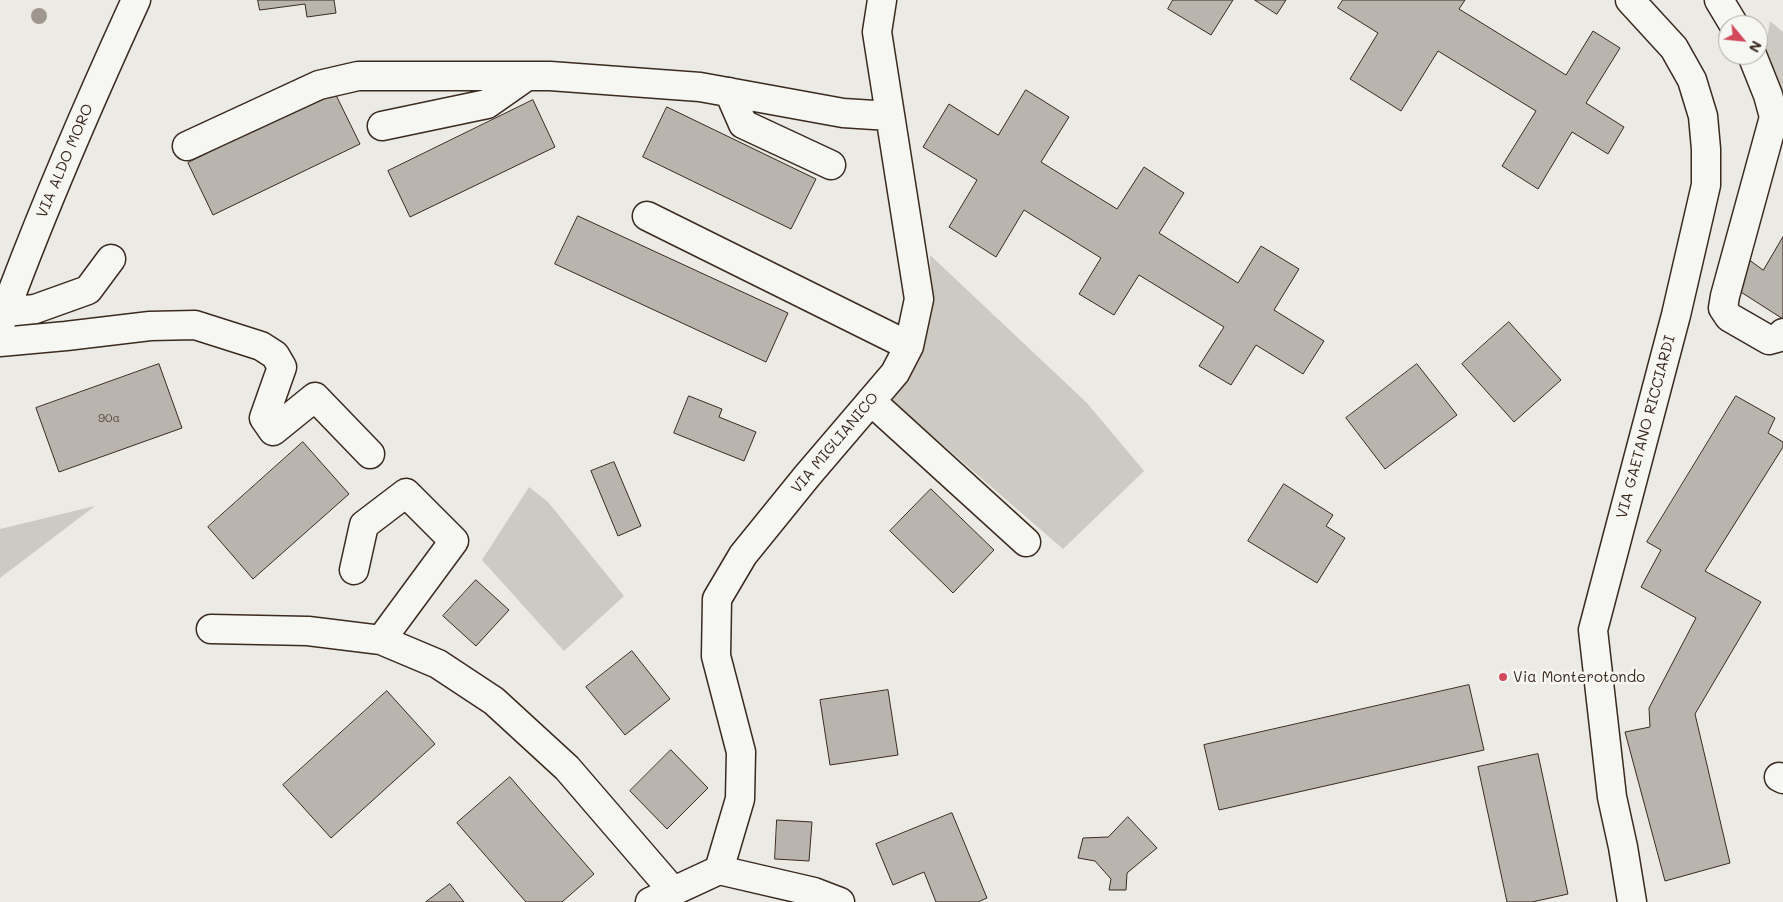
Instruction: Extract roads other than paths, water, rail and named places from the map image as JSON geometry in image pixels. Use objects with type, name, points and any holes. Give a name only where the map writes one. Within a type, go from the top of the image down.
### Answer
[{"type":"street","name":"VIA ALDO MORO","points":[[2,319],[77,130],[136,0]]},
{"type":"street","name":"VIA MIGLIANICO","points":[[719,870],[740,799],[741,752],[716,656],[717,599],[743,555],[807,476],[895,373],[909,346],[919,299],[877,32],[882,0]]},
{"type":"street","name":"VIA GAETANO RICCIARDI","points":[[1630,0],[1674,48],[1692,80],[1703,116],[1706,149],[1706,185],[1676,315],[1593,630],[1612,797],[1632,902]]},
{"type":"street","points":[[1719,0],[1728,15]]},
{"type":"street","points":[[1756,65],[1768,95],[1774,117],[1723,308],[1729,317],[1769,340],[1780,338],[1783,333]]},
{"type":"street","points":[[187,146],[319,85],[358,76],[550,76],[700,87],[843,113],[890,116]]},
{"type":"street","points":[[382,126],[487,104],[526,76]]},
{"type":"street","points":[[729,92],[743,124],[831,165]]},
{"type":"street","points":[[647,216],[909,346]]},
{"type":"street","points":[[2,319],[88,290],[111,259]]},
{"type":"street","points":[[0,342],[150,326],[195,325],[262,346],[275,355],[282,367],[264,418],[273,432],[315,397],[370,454]]},
{"type":"street","points":[[871,401],[1026,542]]},
{"type":"street","points":[[354,570],[364,525],[406,493],[454,541],[381,640]]},
{"type":"street","points":[[211,629],[308,632],[381,640],[438,664],[494,701],[567,768],[661,897],[719,870],[814,892],[840,902]]},
{"type":"street","name":"VIA GAETANO RICCIARDI","points":[[1627,875],[1648,902]]},
{"type":"place","name":"Via Monterotondo","points":[[1503,677]]}]
